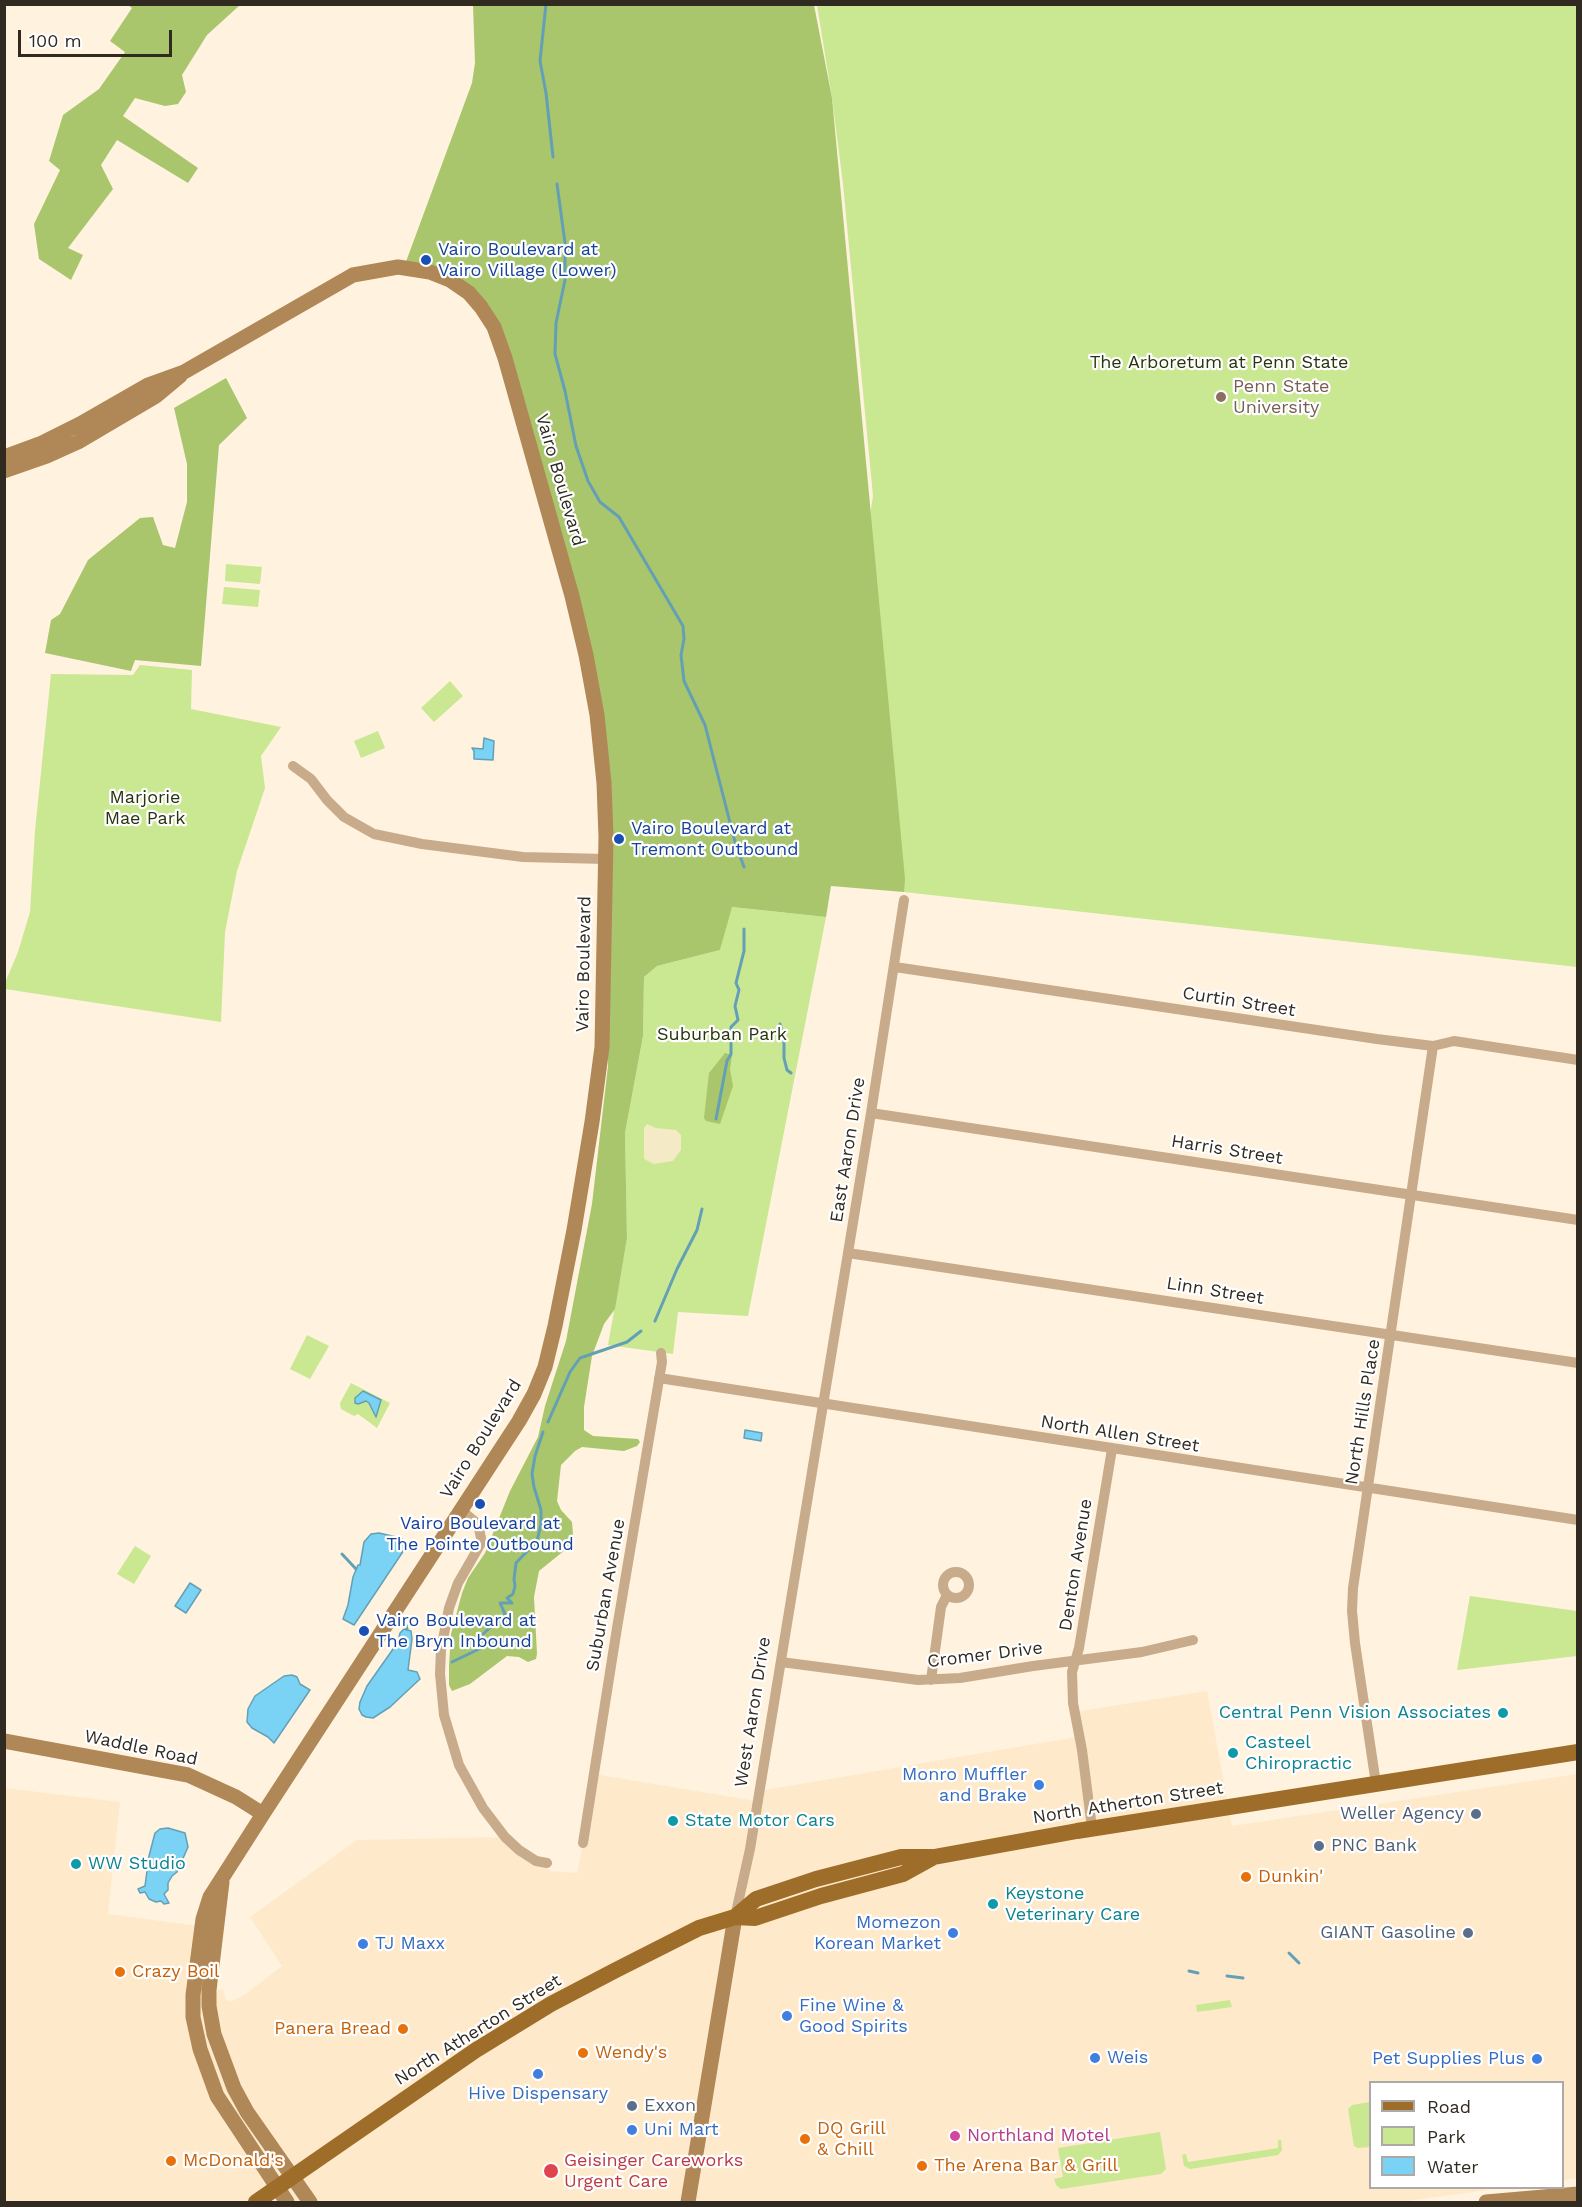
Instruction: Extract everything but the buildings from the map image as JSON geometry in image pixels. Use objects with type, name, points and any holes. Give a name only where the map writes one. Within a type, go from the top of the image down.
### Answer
[{"type":"main road","name":"North Atherton Street","points":[[256,2202],[447,2069],[551,2004],[699,1928],[735,1917],[756,1899],[816,1879],[901,1857],[934,1857],[1092,1828],[1578,1752]]},
{"type":"street","name":"Vairo Boulevard","points":[[4,471],[78,442],[156,396],[184,372],[353,274],[398,267],[430,272],[450,280],[469,293],[481,307],[494,327],[505,358],[586,655],[601,746],[606,859],[603,1010],[598,1082],[555,1326],[545,1367],[534,1394],[519,1421],[223,1876],[207,1905],[201,1930],[193,1990],[195,2029],[207,2071],[217,2096],[287,2202]]},
{"type":"street","name":"Vairo Boulevard","points":[[4,457],[42,443],[80,424],[148,385],[184,372]]},
{"type":"street","points":[[293,766],[311,778],[327,800],[344,817],[374,834],[422,844],[523,857],[606,859]]},
{"type":"street","name":"East Aaron Drive","points":[[823,1404],[904,900]]},
{"type":"street","name":"Curtin Street","points":[[895,967],[1377,1040],[1433,1046],[1454,1041],[1578,1060]]},
{"type":"street","name":"North Hills Place","points":[[1376,1784],[1359,1675],[1352,1611],[1353,1588],[1433,1046]]},
{"type":"street","name":"Harris Street","points":[[871,1113],[1578,1220]]},
{"type":"street","name":"Linn Street","points":[[848,1253],[1578,1363]]},
{"type":"street","name":"Suburban Avenue","points":[[583,1843],[659,1378],[661,1353]]},
{"type":"street","name":"North Allen Street","points":[[659,1378],[1578,1520]]},
{"type":"street","name":"West Aaron Drive","points":[[688,2202],[735,1917],[750,1849],[823,1404]]},
{"type":"street","name":"Denton Avenue","points":[[1092,1828],[1072,1683],[1112,1449]]},
{"type":"street","points":[[460,1509],[478,1524],[481,1538],[480,1545],[458,1584],[449,1608],[441,1650],[440,1674],[444,1715],[459,1765],[483,1808],[505,1837],[519,1850],[536,1861],[547,1863]]},
{"type":"street","points":[[931,1680],[941,1607],[947,1595]]},
{"type":"street","name":"Cromer Drive","points":[[781,1662],[872,1675],[931,1680],[960,1678],[1142,1652],[1193,1640]]},
{"type":"street","name":"Waddle Road","points":[[4,1741],[169,1770],[236,1797],[262,1814]]},
{"type":"street","name":"Vairo Boulevard","points":[[223,1876],[209,1990],[211,2019],[222,2059],[234,2088],[247,2112],[310,2202]]},
{"type":"street","points":[[1486,2202],[1578,2193]]},
{"type":"shaded area","points":[[1207,1691],[1232,1826],[1577,1774],[1577,2178],[1564,2180],[1564,2081],[1369,2081],[1369,2189],[1495,2189],[1400,2202],[5,2202],[5,1788],[120,1802],[108,1914],[222,1929],[216,1991],[223,1989],[226,2000],[232,2001],[243,1996],[282,1966],[250,1917],[357,1840],[505,1837],[551,1871],[577,1873],[594,1774],[756,1801],[759,1791],[1076,1737],[1074,1712]]},
{"type":"green space","points":[[128,5],[240,5],[207,35],[182,75],[186,92],[178,104],[165,106],[135,98],[123,116],[198,168],[188,183],[117,140],[101,165],[113,189],[68,248],[83,255],[71,280],[39,259],[34,224],[60,170],[49,161],[63,115],[99,89],[125,52],[110,41],[132,8]]},
{"type":"green space","points":[[473,5],[814,5],[832,98],[905,879],[904,892],[831,886],[826,917],[732,907],[720,950],[657,966],[644,977],[643,1036],[625,1133],[627,1238],[615,1309],[604,1324],[592,1356],[584,1407],[584,1430],[593,1436],[638,1439],[640,1442],[637,1446],[624,1451],[582,1447],[561,1465],[557,1501],[561,1510],[572,1522],[573,1534],[570,1546],[539,1571],[534,1597],[536,1659],[528,1662],[519,1657],[507,1656],[470,1684],[452,1691],[449,1685],[451,1634],[462,1593],[468,1578],[485,1553],[510,1491],[538,1437],[545,1406],[566,1341],[592,1204],[608,1066],[605,867],[596,711],[491,322],[471,295],[404,267],[472,83],[475,63]]},
{"type":"green space","name":"The Arboretum at Penn State","points":[[817,5],[1577,5],[1577,967],[904,892],[867,535],[873,496],[843,184]]},
{"type":"green space","points":[[226,378],[247,418],[219,445],[201,666],[135,660],[131,671],[45,653],[51,620],[60,614],[88,560],[140,518],[153,517],[163,545],[175,548],[187,502],[187,464],[174,408]]},
{"type":"green space","points":[[226,564],[262,567],[260,584],[225,581]]},
{"type":"green space","points":[[224,587],[260,590],[258,607],[222,604]]},
{"type":"green space","name":"Marjorie Mae Park","points":[[140,665],[192,670],[191,709],[281,727],[261,756],[265,788],[237,871],[225,932],[221,1022],[5,989],[5,983],[18,952],[30,912],[35,831],[51,674],[133,675]]},
{"type":"green space","points":[[450,681],[463,696],[434,722],[421,708]]},
{"type":"green space","points":[[378,731],[385,748],[361,758],[354,741]]},
{"type":"green space","name":"Suburban Park","points":[[731,907],[826,917],[748,1316],[678,1312],[673,1354],[608,1345],[627,1238],[625,1133],[643,1036],[644,977],[657,966],[720,950]]},
{"type":"green space","points":[[725,1053],[732,1055],[730,1069],[733,1086],[720,1124],[706,1121],[704,1118],[709,1073]]},
{"type":"green space","points":[[307,1335],[329,1346],[310,1379],[290,1369]]},
{"type":"green space","points":[[351,1383],[390,1403],[377,1428],[358,1414],[354,1416],[341,1409],[340,1403]]},
{"type":"green space","points":[[135,1546],[151,1556],[134,1584],[117,1574]]},
{"type":"green space","points":[[1470,1596],[1577,1611],[1577,1656],[1457,1670]]},
{"type":"green space","points":[[1230,2000],[1232,2007],[1197,2012],[1196,2005]]},
{"type":"green space","points":[[1369,2102],[1369,2147],[1354,2146],[1348,2109],[1352,2105]]},
{"type":"green space","points":[[1160,2132],[1166,2169],[1161,2174],[1061,2189],[1056,2185],[1054,2179],[1063,2177],[1058,2148]]},
{"type":"green space","points":[[1278,2140],[1281,2140],[1282,2150],[1278,2155],[1190,2169],[1184,2166],[1182,2155],[1186,2154],[1188,2162],[1278,2148]]},
{"type":"sand","points":[[647,1124],[656,1128],[676,1130],[681,1135],[681,1150],[673,1161],[654,1164],[644,1159],[644,1128]]},
{"type":"water","points":[[484,738],[494,741],[493,760],[474,759],[472,748],[483,749]]},
{"type":"water","points":[[363,1391],[381,1400],[376,1417],[366,1401],[355,1403],[355,1398]]},
{"type":"water","points":[[745,1430],[762,1433],[761,1441],[744,1438]]},
{"type":"water","points":[[379,1533],[401,1538],[408,1544],[354,1625],[343,1619],[353,1577],[360,1565],[364,1542],[371,1534]]},
{"type":"water","points":[[190,1583],[201,1590],[186,1613],[175,1606]]},
{"type":"water","points":[[404,1629],[411,1631],[412,1639],[408,1670],[417,1672],[420,1679],[390,1707],[373,1718],[366,1717],[359,1709],[360,1702],[367,1686],[398,1642],[400,1633]]},
{"type":"water","points":[[292,1675],[310,1690],[274,1743],[247,1722],[248,1709],[255,1696],[284,1676]]},
{"type":"water","points":[[168,1828],[185,1833],[188,1847],[177,1872],[168,1883],[168,1890],[164,1894],[169,1903],[164,1904],[161,1901],[156,1902],[149,1899],[145,1892],[140,1893],[138,1889],[145,1886],[155,1833],[160,1829]]},
{"type":"waterway","points":[[546,4],[540,61],[553,157]]},
{"type":"waterway","points":[[557,184],[565,243],[565,280],[556,323],[555,354],[576,446],[588,481],[600,502],[619,517],[683,626],[684,639],[681,655],[684,681],[705,725],[735,842],[744,867]]},
{"type":"waterway","points":[[716,1119],[727,1061],[731,1054],[731,1027],[738,1020],[735,1006],[739,990],[736,983],[744,951],[744,929]]},
{"type":"waterway","points":[[780,1024],[784,1039],[784,1058],[787,1070],[791,1073]]},
{"type":"waterway","points":[[655,1321],[677,1269],[697,1230],[702,1209]]},
{"type":"waterway","points":[[548,1422],[570,1372],[580,1358],[627,1342],[641,1331]]},
{"type":"waterway","points":[[452,1662],[479,1649],[482,1635],[496,1622],[501,1621],[505,1614],[500,1603],[512,1603],[507,1598],[513,1594],[516,1563],[537,1541],[541,1510],[532,1474],[543,1432]]},
{"type":"waterway","points":[[342,1554],[356,1569]]},
{"type":"waterway","points":[[402,1621],[407,1629]]},
{"type":"waterway","points":[[1289,1953],[1299,1963]]},
{"type":"waterway","points":[[1189,1971],[1198,1973]]},
{"type":"waterway","points":[[1227,1976],[1243,1978]]},
{"type":"place","name":"Vairo Boulevard at Vairo Village (Lower)","points":[[426,260]]},
{"type":"place","name":"Penn State University","points":[[1221,397]]},
{"type":"place","name":"Vairo Boulevard at Tremont Outbound","points":[[619,839]]},
{"type":"place","name":"Vairo Boulevard at The Pointe Outbound","points":[[480,1504]]},
{"type":"place","name":"Vairo Boulevard at The Bryn Inbound","points":[[364,1631]]},
{"type":"place","name":"Central Penn Vision Associates","points":[[1503,1713]]},
{"type":"place","name":"Casteel Chiropractic","points":[[1233,1753]]},
{"type":"place","name":"Monro Muffler and Brake","points":[[1039,1785]]},
{"type":"place","name":"Weller Agency","points":[[1476,1814]]},
{"type":"place","name":"State Motor Cars","points":[[673,1821]]},
{"type":"place","name":"PNC Bank","points":[[1319,1846]]},
{"type":"place","name":"WW Studio","points":[[76,1864]]},
{"type":"place","name":"Dunkin'","points":[[1246,1877]]},
{"type":"place","name":"Keystone Veterinary Care","points":[[993,1904]]},
{"type":"place","name":"Momezon Korean Market","points":[[953,1933]]},
{"type":"place","name":"GIANT Gasoline","points":[[1468,1933]]},
{"type":"place","name":"TJ Maxx","points":[[363,1944]]},
{"type":"place","name":"Crazy Boil","points":[[120,1972]]},
{"type":"place","name":"Fine Wine & Good Spirits","points":[[787,2016]]},
{"type":"place","name":"Panera Bread","points":[[403,2029]]},
{"type":"place","name":"Wendy's","points":[[583,2053]]},
{"type":"place","name":"Weis","points":[[1095,2058]]},
{"type":"place","name":"Pet Supplies Plus","points":[[1537,2059]]},
{"type":"place","name":"Hive Dispensary","points":[[538,2074]]},
{"type":"place","name":"Exxon","points":[[632,2106]]},
{"type":"place","name":"Uni Mart","points":[[632,2130]]},
{"type":"place","name":"Northland Motel","points":[[955,2136]]},
{"type":"place","name":"DQ Grill & Chill","points":[[805,2139]]},
{"type":"place","name":"McDonald's","points":[[171,2161]]},
{"type":"place","name":"The Arena Bar & Grill","points":[[922,2166]]},
{"type":"place","name":"Geisinger Careworks Urgent Care","points":[[551,2171]]}]
